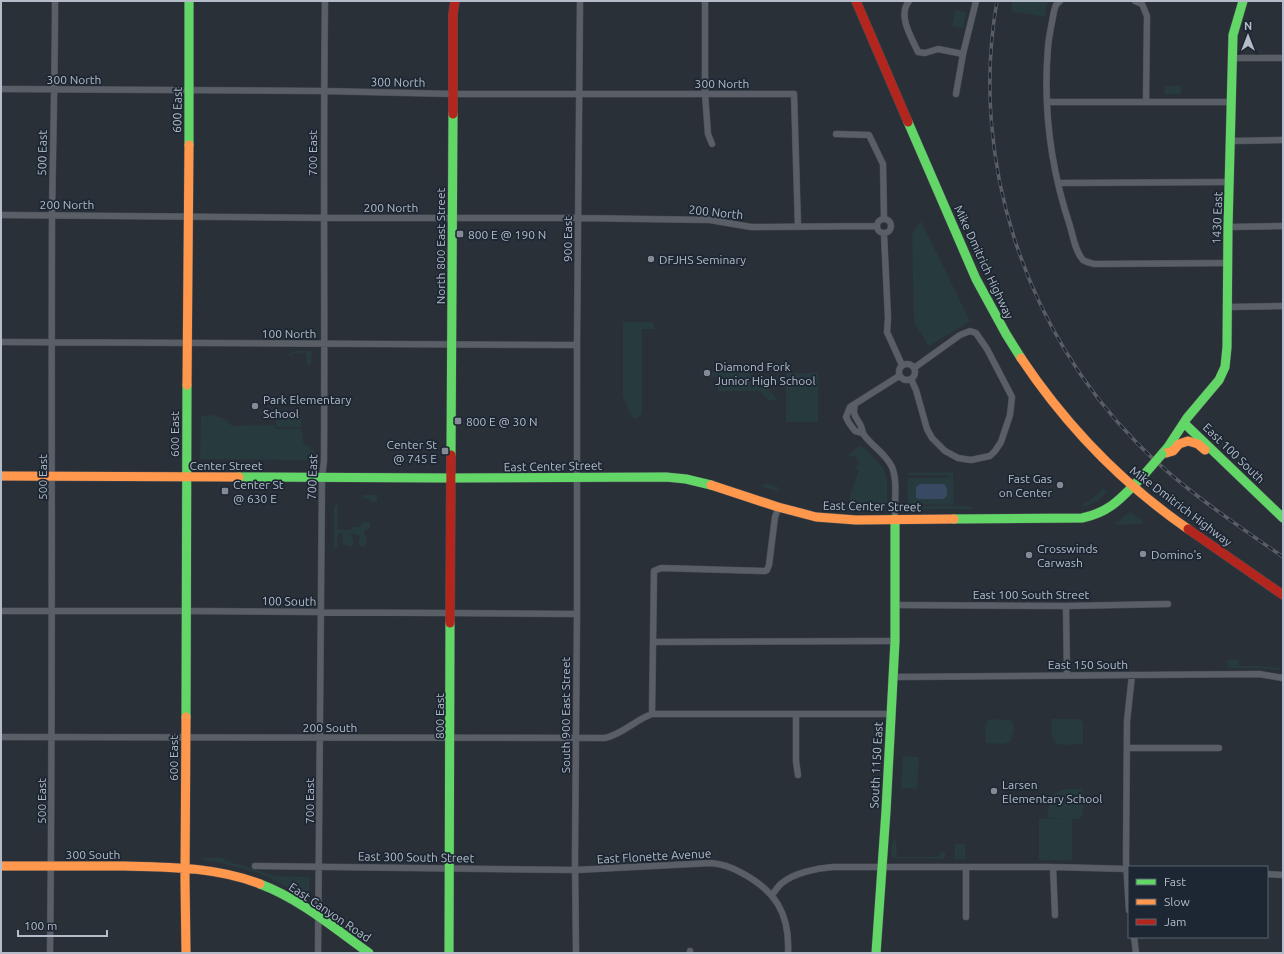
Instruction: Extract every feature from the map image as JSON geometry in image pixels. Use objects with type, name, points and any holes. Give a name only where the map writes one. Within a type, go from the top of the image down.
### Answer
[{"type":"main road","name":"600 East","points":[[186,953],[185,737],[190,1]]},
{"type":"main road","points":[[451,1],[453,14]]},
{"type":"main road","points":[[453,14],[455,1]]},
{"type":"main road","name":"Mike Dmitrich Highway","points":[[856,1],[985,298],[1030,371],[1056,407],[1089,445],[1117,473],[1174,519],[1283,595]]},
{"type":"main road","name":"1430 East","points":[[1184,423],[1215,386],[1223,373],[1227,359],[1228,227],[1233,35],[1243,1]]},
{"type":"main road","name":"North 800 East Street","points":[[452,478],[453,14]]},
{"type":"main road","name":"East Center Street","points":[[452,478],[685,478],[712,484],[809,515],[825,518],[856,520],[1082,518],[1092,517],[1106,511],[1121,498],[1167,451],[1184,423]]},
{"type":"main road","name":"East 100 South","points":[[1184,423],[1283,518]]},
{"type":"main road","points":[[1167,451],[1183,442],[1196,442],[1238,480],[1248,484]]},
{"type":"main road","name":"Center Street","points":[[1,476],[452,478]]},
{"type":"main road","name":"800 East","points":[[449,953],[452,478]]},
{"type":"main road","name":"South 1150 East","points":[[876,953],[895,641],[895,519]]},
{"type":"main road","name":"300 South","points":[[1,866],[185,867]]},
{"type":"main road","name":"East Canyon Road","points":[[185,867],[218,872],[255,882],[289,898],[317,915],[369,953]]},
{"type":"street","name":"500 East","points":[[50,953],[53,476],[52,215],[55,89],[55,1]]},
{"type":"street","name":"700 East","points":[[318,953],[317,915],[319,867],[322,477],[324,461],[325,344],[323,218],[325,1]]},
{"type":"street","name":"900 East","points":[[577,477],[580,1]]},
{"type":"street","points":[[705,1],[705,94],[708,134],[712,144]]},
{"type":"street","points":[[908,1],[904,14],[909,33],[918,52],[925,53],[938,49],[963,54]]},
{"type":"street","points":[[956,94],[963,54],[976,1]]},
{"type":"street","points":[[1135,1],[1142,4],[1147,16],[1146,102]]},
{"type":"street","points":[[1059,2],[1054,11],[1048,47],[1048,124],[1055,169],[1064,210],[1078,252],[1084,261],[1094,264],[1228,263]]},
{"type":"street","points":[[1233,58],[1283,58]]},
{"type":"street","name":"300 North","points":[[1,89],[324,91],[453,94],[794,94],[798,227]]},
{"type":"street","points":[[1048,102],[1232,102]]},
{"type":"street","points":[[836,134],[870,135],[883,164],[884,218]]},
{"type":"street","points":[[1231,141],[1283,140]]},
{"type":"street","points":[[1058,184],[1230,182]]},
{"type":"street","name":"200 North","points":[[1,215],[690,219],[710,220],[751,227],[876,226]]},
{"type":"street","points":[[884,218],[879,220],[876,226],[878,231],[884,234]]},
{"type":"street","points":[[884,218],[889,220],[891,224],[889,231],[884,234]]},
{"type":"street","points":[[1228,227],[1283,226]]},
{"type":"street","points":[[884,234],[888,318],[887,332],[902,365]]},
{"type":"street","points":[[1228,307],[1283,306]]},
{"type":"street","points":[[911,379],[916,390],[927,429],[932,438],[945,451],[958,458],[971,460],[990,456],[995,451],[1001,442],[1010,415],[1012,397],[976,333],[970,331],[960,334],[914,368]]},
{"type":"street","name":"100 North","points":[[1,342],[577,345]]},
{"type":"street","points":[[910,364],[914,368],[915,374],[911,379],[904,380],[900,376],[899,369],[902,365],[910,364]]},
{"type":"street","points":[[895,519],[895,480],[892,466],[862,433],[854,416],[853,410],[855,404],[900,376]]},
{"type":"street","name":"South 900 East Street","points":[[576,953],[577,477]]},
{"type":"street","points":[[779,506],[775,517],[769,565],[767,570],[661,568],[654,571],[652,714],[891,714]]},
{"type":"street","name":"East 100 South Street","points":[[895,606],[1066,606],[1168,604]]},
{"type":"street","points":[[1066,606],[1067,675]]},
{"type":"street","name":"100 South","points":[[1,611],[577,614]]},
{"type":"street","points":[[653,642],[895,641]]},
{"type":"street","name":"East 150 South","points":[[893,677],[1259,674],[1283,678]]},
{"type":"street","points":[[772,895],[778,887],[791,877],[811,870],[833,867],[1053,867],[1128,869],[1127,721],[1132,675]]},
{"type":"street","name":"200 South","points":[[1,737],[605,738],[624,731],[642,717],[652,714]]},
{"type":"street","points":[[796,714],[796,761],[798,775]]},
{"type":"street","points":[[1127,748],[1220,748]]},
{"type":"street","name":"East Flonette Avenue","points":[[576,870],[711,863],[720,864],[735,869],[755,880],[764,887],[779,905],[785,920],[789,937],[788,953]]},
{"type":"street","name":"East 300 South Street","points":[[255,866],[576,870]]},
{"type":"street","points":[[966,867],[966,917]]},
{"type":"street","points":[[1053,867],[1055,915]]},
{"type":"street","points":[[1268,874],[1283,875]]},
{"type":"street","points":[[1134,938],[1136,953]]},
{"type":"green space","points":[[1013,1],[1049,1],[1046,8],[1045,17],[1011,11]]},
{"type":"green space","points":[[955,10],[966,12],[963,28],[952,26]]},
{"type":"green space","points":[[1165,86],[1181,86],[1181,94],[1165,94]]},
{"type":"green space","points":[[921,221],[970,321],[929,346],[914,322],[912,234]]},
{"type":"green space","points":[[623,322],[654,323],[654,329],[642,329],[642,414],[636,419],[632,417],[623,397]]},
{"type":"green space","points":[[295,351],[312,352],[311,364],[307,365],[306,353],[301,352],[288,355]]},
{"type":"green space","points":[[701,372],[745,372],[755,376],[778,400],[768,400],[760,391],[718,391],[718,377],[701,377]]},
{"type":"green space","points":[[786,373],[818,373],[818,422],[786,422]]},
{"type":"green space","points":[[210,414],[224,419],[232,426],[274,425],[277,429],[301,429],[301,433],[303,433],[303,443],[316,453],[315,460],[200,459],[201,416],[208,416]]},
{"type":"green space","points":[[278,415],[301,415],[301,427],[278,427],[276,425],[276,417]]},
{"type":"green space","points":[[860,446],[865,448],[883,468],[887,479],[887,504],[856,505],[849,499],[859,470],[855,467],[860,463],[854,455],[850,457],[848,456]]},
{"type":"green space","points":[[953,472],[954,505],[908,504],[907,481],[909,478],[949,478],[948,475],[908,475],[907,473]]},
{"type":"green space","points":[[764,483],[778,487],[779,491],[763,487]]},
{"type":"green space","points":[[1103,488],[1106,492],[1101,498],[1087,506],[1079,507],[1097,495]]},
{"type":"green space","points":[[363,495],[377,495],[377,500],[375,502],[371,502],[368,499],[363,498]]},
{"type":"green space","points":[[338,505],[338,530],[351,530],[352,527],[360,527],[363,522],[370,522],[370,529],[365,530],[364,532],[367,541],[365,546],[362,547],[358,543],[360,536],[352,534],[353,545],[350,547],[345,545],[341,532],[337,541],[338,547],[334,548],[334,507]]},
{"type":"green space","points":[[820,506],[837,508],[882,509],[837,509]]},
{"type":"green space","points":[[908,506],[967,506],[974,509],[905,508]]},
{"type":"green space","points":[[1130,512],[1143,521],[1140,524],[1113,525]]},
{"type":"green space","points":[[1231,659],[1239,660],[1239,666],[1280,668],[1280,670],[1228,668],[1229,663],[1227,661]]},
{"type":"green space","points":[[990,719],[1011,720],[1014,728],[1011,741],[1004,744],[986,743],[985,727],[986,723]]},
{"type":"green space","points":[[1052,719],[1079,719],[1083,722],[1083,744],[1057,744],[1051,732]]},
{"type":"green space","points":[[903,756],[919,757],[917,789],[901,788]]},
{"type":"green space","points":[[1083,789],[1083,815],[1079,819],[1072,819],[1072,860],[1039,860],[1039,819],[1065,819],[1047,818],[1051,799],[1060,790]]},
{"type":"green space","points":[[894,839],[896,840],[897,857],[938,857],[942,852],[945,852],[945,858],[893,858],[891,851]]},
{"type":"green space","points":[[955,845],[965,845],[965,859],[955,859]]},
{"type":"green space","points":[[202,858],[224,858],[225,861],[274,876],[309,877],[309,899],[268,877],[255,872],[203,860]]},
{"type":"water","points":[[920,484],[944,484],[947,490],[946,497],[943,499],[916,498],[916,487]]},
{"type":"railway","points":[[997,1],[990,61],[991,121],[1000,181],[1015,239],[1036,296],[1064,349],[1098,399],[1138,444],[1190,490],[1283,557]]},
{"type":"traffic: fast","points":[[189,1],[189,145]]},
{"type":"traffic: fast","points":[[1162,454],[1187,418],[1219,380],[1225,367],[1227,347],[1228,227],[1233,35],[1243,1]]},
{"type":"traffic: fast","points":[[451,455],[453,114]]},
{"type":"traffic: fast","points":[[908,122],[976,279],[1021,358]]},
{"type":"traffic: fast","points":[[186,717],[187,385]]},
{"type":"traffic: fast","points":[[1184,423],[1283,518]]},
{"type":"traffic: fast","points":[[1142,477],[1162,454]]},
{"type":"traffic: fast","points":[[239,477],[666,477],[686,479],[711,485]]},
{"type":"traffic: fast","points":[[954,519],[1082,518],[1101,512],[1108,508],[1122,497],[1142,477]]},
{"type":"traffic: fast","points":[[876,953],[886,811],[895,641],[895,519]]},
{"type":"traffic: fast","points":[[449,953],[450,623]]},
{"type":"traffic: fast","points":[[260,884],[275,890],[303,906],[369,953]]},
{"type":"traffic: slow","points":[[187,385],[189,145]]},
{"type":"traffic: slow","points":[[1021,358],[1057,407],[1096,452],[1140,492],[1188,529]]},
{"type":"traffic: slow","points":[[1163,454],[1173,451],[1179,444],[1188,441],[1198,444],[1205,450]]},
{"type":"traffic: slow","points":[[1,476],[239,477]]},
{"type":"traffic: slow","points":[[711,485],[778,507],[816,517],[856,520],[954,519]]},
{"type":"traffic: slow","points":[[186,717],[186,953]]},
{"type":"traffic: slow","points":[[1,866],[124,866],[193,869],[227,874],[260,884]]},
{"type":"traffic: jam","points":[[453,114],[453,14],[455,1]]},
{"type":"traffic: jam","points":[[856,1],[908,122]]},
{"type":"traffic: jam","points":[[450,623],[451,455]]},
{"type":"traffic: jam","points":[[1188,529],[1283,595]]},
{"type":"place","name":"800 E @ 190 N","points":[[460,234]]},
{"type":"place","name":"DFJHS Seminary","points":[[651,259]]},
{"type":"place","name":"Diamond Fork Junior High School","points":[[707,373]]},
{"type":"place","name":"Park Elementary School","points":[[255,406]]},
{"type":"place","name":"800 E @ 30 N","points":[[458,421]]},
{"type":"place","name":"Center St @ 745 E","points":[[445,451]]},
{"type":"place","name":"Fast Gas on Center","points":[[1060,485]]},
{"type":"place","name":"Center St @ 630 E","points":[[225,491]]},
{"type":"place","name":"Domino's","points":[[1143,554]]},
{"type":"place","name":"Crosswinds Carwash","points":[[1029,555]]},
{"type":"place","name":"Larsen Elementary School","points":[[994,791]]}]
